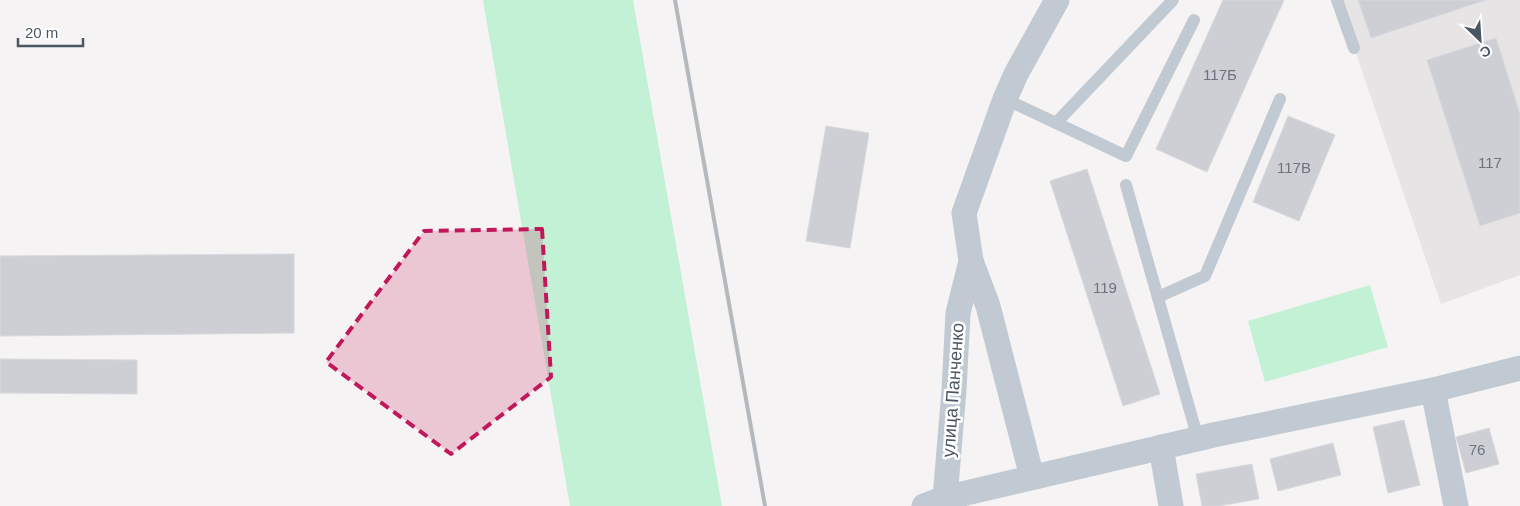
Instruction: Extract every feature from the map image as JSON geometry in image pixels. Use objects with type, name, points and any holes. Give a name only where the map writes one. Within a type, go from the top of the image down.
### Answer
[{"type":"street","points":[[1032,477],[988,306],[971,261],[964,213],[1004,99],[1057,0]]},
{"type":"street","name":"улица Панченко","points":[[934,502],[954,390],[958,313],[971,261]]},
{"type":"street","points":[[934,502],[1161,447],[1434,390],[1520,368]]},
{"type":"street","points":[[1434,390],[1456,506]]},
{"type":"street","points":[[1161,447],[1171,506]]},
{"type":"lane","points":[[1056,123],[1173,0]]},
{"type":"lane","points":[[1337,0],[1354,48]]},
{"type":"lane","points":[[1004,99],[1126,156],[1194,20]]},
{"type":"lane","points":[[1158,297],[1205,276],[1280,99]]},
{"type":"lane","points":[[1126,185],[1198,439]]},
{"type":"highlighted area","points":[[542,229],[551,377],[451,454],[326,362],[424,231]]},
{"type":"shaded area","points":[[1338,0],[1520,0],[1520,275],[1441,304]]},
{"type":"green space","points":[[483,0],[633,0],[722,506],[570,506]]},
{"type":"green space","points":[[1370,285],[1388,347],[1265,382],[1248,321]]},
{"type":"building","points":[[1223,0],[1284,0],[1207,172],[1156,149]]},
{"type":"building","points":[[1358,0],[1486,0],[1371,38]]},
{"type":"building","points":[[1496,38],[1520,114],[1520,213],[1480,226],[1427,60]]},
{"type":"building","points":[[1288,116],[1335,135],[1299,221],[1253,202]]},
{"type":"building","points":[[826,126],[869,133],[850,248],[806,241]]},
{"type":"building","points":[[1087,169],[1160,394],[1123,406],[1050,181]]},
{"type":"building","points":[[294,254],[294,333],[0,336],[0,256]]},
{"type":"building","points":[[0,359],[137,360],[137,394],[0,393]]},
{"type":"building","points":[[1404,420],[1420,485],[1388,493],[1373,427]]},
{"type":"building","points":[[1489,428],[1499,464],[1466,473],[1456,437]]},
{"type":"building","points":[[1333,443],[1341,475],[1278,491],[1270,459]]},
{"type":"building","points":[[1252,464],[1259,499],[1219,506],[1202,506],[1196,474]]},
{"type":"railway","points":[[675,0],[765,506]]}]
